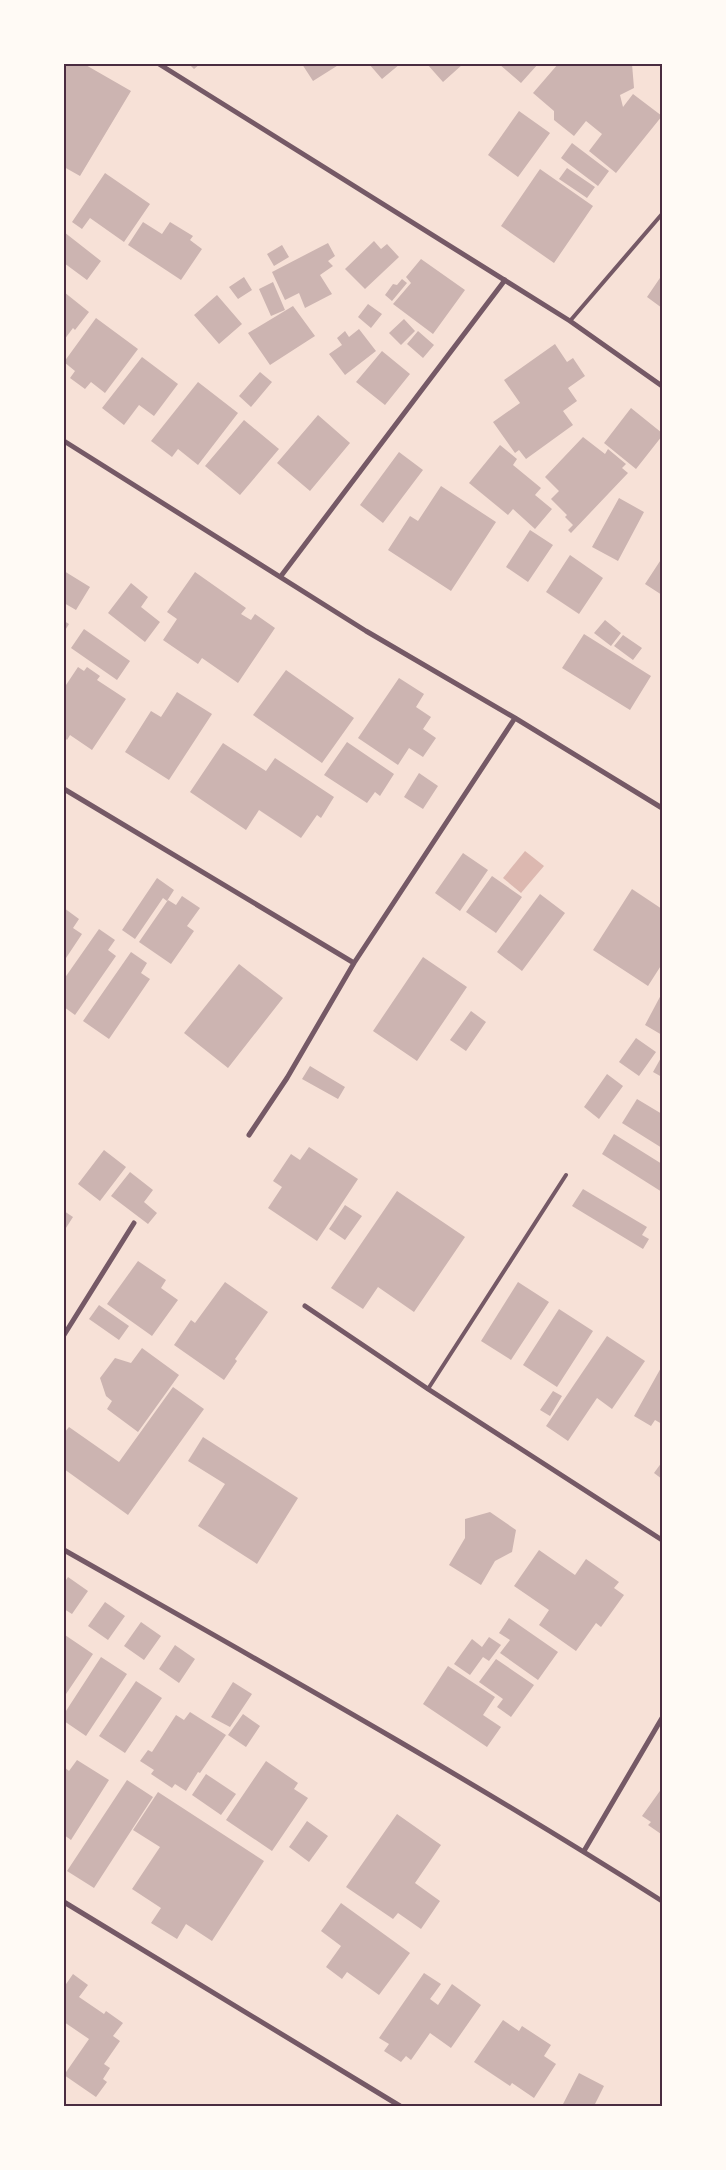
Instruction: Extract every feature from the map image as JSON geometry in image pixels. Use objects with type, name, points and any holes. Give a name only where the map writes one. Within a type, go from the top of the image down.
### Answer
[{"type":"street","points":[[159,64],[570,321],[662,386]]},
{"type":"street","points":[[281,576],[505,280]]},
{"type":"street","points":[[64,441],[366,631],[515,718],[662,808]]},
{"type":"street","points":[[249,1135],[292,1070],[354,963],[515,718]]},
{"type":"street","points":[[64,789],[354,963]]},
{"type":"street","points":[[64,1335],[134,1223]]},
{"type":"street","points":[[305,1306],[428,1390],[662,1540]]},
{"type":"street","points":[[64,1550],[315,1693],[584,1851],[662,1901]]},
{"type":"street","points":[[584,1851],[662,1718]]},
{"type":"street","points":[[64,1902],[400,2106]]},
{"type":"lane","points":[[570,321],[662,214]]},
{"type":"lane","points":[[428,1390],[566,1175]]},
{"type":"shaded area","points":[[525,851],[544,866],[521,893],[503,878]]},
{"type":"building","points":[[64,64],[84,64],[131,91],[80,176],[64,167]]},
{"type":"building","points":[[189,64],[200,64],[194,69]]},
{"type":"building","points":[[302,64],[340,64],[313,81]]},
{"type":"building","points":[[369,64],[400,64],[382,79]]},
{"type":"building","points":[[427,64],[463,64],[443,82]]},
{"type":"building","points":[[499,64],[538,64],[521,83]]},
{"type":"building","points":[[558,64],[632,64],[634,88],[620,95],[623,107],[633,94],[662,116],[616,173],[589,151],[602,134],[586,121],[574,136],[554,120],[554,111],[533,93]]},
{"type":"building","points":[[519,111],[550,133],[518,177],[488,155]]},
{"type":"building","points":[[572,143],[609,171],[598,186],[561,158]]},
{"type":"building","points":[[567,168],[595,187],[587,198],[559,179]]},
{"type":"building","points":[[540,169],[593,206],[554,263],[501,226]]},
{"type":"building","points":[[105,173],[150,204],[124,242],[90,218],[82,229],[72,222]]},
{"type":"building","points":[[143,222],[162,234],[170,222],[193,236],[190,240],[202,249],[181,280],[128,245]]},
{"type":"building","points":[[64,232],[101,261],[87,280],[64,263]]},
{"type":"building","points":[[374,241],[381,249],[387,244],[399,257],[365,289],[345,269]]},
{"type":"building","points":[[328,243],[335,256],[328,261],[333,266],[320,275],[332,294],[305,308],[299,293],[285,300],[272,272]]},
{"type":"building","points":[[282,245],[289,257],[274,266],[267,254]]},
{"type":"building","points":[[421,259],[465,290],[433,334],[393,304],[411,283],[406,277]]},
{"type":"building","points":[[662,275],[662,308],[647,297]]},
{"type":"building","points":[[244,277],[252,290],[238,299],[229,287]]},
{"type":"building","points":[[402,279],[407,283],[392,301],[385,295],[393,284],[397,285]]},
{"type":"building","points":[[273,282],[285,310],[271,316],[259,289]]},
{"type":"building","points":[[64,292],[89,312],[75,330],[73,328],[64,340]]},
{"type":"building","points":[[217,295],[242,324],[219,344],[194,315]]},
{"type":"building","points":[[368,304],[382,314],[371,328],[358,317]]},
{"type":"building","points":[[293,306],[315,336],[270,365],[248,333]]},
{"type":"building","points":[[96,318],[138,349],[105,393],[91,382],[85,389],[70,378],[75,371],[64,362]]},
{"type":"building","points":[[404,319],[415,331],[401,345],[389,333]]},
{"type":"building","points":[[359,329],[376,351],[345,375],[329,354],[342,345],[337,338],[345,331],[349,337]]},
{"type":"building","points":[[418,331],[434,345],[423,358],[407,344]]},
{"type":"building","points":[[555,344],[567,362],[573,358],[585,376],[568,388],[577,401],[563,411],[573,425],[526,459],[519,450],[515,453],[493,422],[520,403],[504,380]]},
{"type":"building","points":[[382,351],[410,374],[385,405],[356,382]]},
{"type":"building","points":[[142,357],[178,384],[154,416],[139,405],[124,425],[102,408]]},
{"type":"building","points":[[260,372],[272,382],[251,407],[239,396]]},
{"type":"building","points":[[198,382],[238,413],[198,465],[178,449],[172,457],[151,441]]},
{"type":"building","points":[[631,408],[662,433],[662,436],[636,469],[604,443]]},
{"type":"building","points":[[318,415],[350,443],[310,491],[277,463]]},
{"type":"building","points":[[244,420],[279,449],[240,495],[205,466]]},
{"type":"building","points":[[583,437],[605,454],[608,449],[626,464],[622,468],[628,473],[571,533],[568,530],[573,525],[565,517],[567,515],[551,499],[559,491],[545,477]]},
{"type":"building","points":[[500,445],[517,459],[513,465],[541,488],[535,495],[552,509],[535,529],[513,509],[508,515],[469,483]]},
{"type":"building","points":[[399,452],[423,470],[383,523],[360,505]]},
{"type":"building","points":[[441,486],[496,522],[451,591],[388,550],[410,516],[418,521]]},
{"type":"building","points":[[619,498],[644,512],[618,561],[592,547]]},
{"type":"building","points":[[530,530],[553,545],[528,582],[506,567]]},
{"type":"building","points":[[570,555],[603,578],[579,614],[546,592]]},
{"type":"building","points":[[662,558],[662,595],[645,584]]},
{"type":"building","points":[[64,571],[90,587],[76,610],[64,603]]},
{"type":"building","points":[[195,572],[246,608],[241,614],[251,620],[255,614],[275,628],[238,683],[202,658],[198,664],[163,640],[177,619],[167,612]]},
{"type":"building","points":[[131,583],[148,597],[141,607],[160,622],[145,642],[108,613]]},
{"type":"building","points":[[605,620],[621,633],[611,646],[594,633]]},
{"type":"building","points":[[64,621],[69,624],[64,632]]},
{"type":"building","points":[[84,629],[130,661],[117,680],[71,648]]},
{"type":"building","points":[[584,634],[651,676],[630,710],[562,668]]},
{"type":"building","points":[[623,635],[642,648],[633,660],[614,646]]},
{"type":"building","points":[[78,667],[84,671],[87,667],[100,676],[97,680],[126,699],[92,750],[70,735],[67,740],[64,737],[64,688]]},
{"type":"building","points":[[286,670],[354,718],[322,763],[253,715]]},
{"type":"building","points":[[399,678],[424,694],[416,707],[431,717],[423,729],[436,738],[423,757],[409,748],[398,765],[358,738]]},
{"type":"building","points":[[177,692],[212,714],[169,780],[125,752],[151,711],[161,717]]},
{"type":"building","points":[[347,742],[394,774],[380,796],[375,792],[367,803],[324,775]]},
{"type":"building","points":[[223,743],[266,771],[275,758],[334,797],[321,818],[317,815],[301,838],[259,810],[246,830],[190,792]]},
{"type":"building","points":[[419,773],[438,786],[423,809],[404,797]]},
{"type":"building","points":[[463,853],[488,870],[460,911],[435,893]]},
{"type":"building","points":[[492,876],[522,897],[496,933],[466,912]]},
{"type":"building","points":[[157,878],[174,890],[167,901],[163,898],[135,939],[122,930]]},
{"type":"building","points":[[632,889],[662,909],[662,964],[648,986],[593,950]]},
{"type":"building","points":[[540,894],[565,913],[522,971],[497,952]]},
{"type":"building","points":[[182,896],[200,908],[187,926],[194,931],[171,964],[139,942],[168,900],[176,905]]},
{"type":"building","points":[[64,908],[79,919],[73,928],[82,934],[64,961]]},
{"type":"building","points":[[99,929],[115,940],[108,950],[116,956],[75,1015],[64,1007],[64,979]]},
{"type":"building","points":[[131,952],[147,963],[141,973],[150,979],[109,1039],[83,1021]]},
{"type":"building","points":[[423,957],[467,987],[417,1061],[373,1031]]},
{"type":"building","points":[[239,964],[283,998],[228,1068],[184,1033]]},
{"type":"building","points":[[662,993],[662,1035],[645,1025]]},
{"type":"building","points":[[471,1011],[486,1022],[466,1051],[450,1040]]},
{"type":"building","points":[[636,1038],[656,1052],[639,1076],[619,1062]]},
{"type":"building","points":[[662,1056],[662,1077],[653,1072]]},
{"type":"building","points":[[310,1066],[345,1087],[338,1099],[302,1079]]},
{"type":"building","points":[[607,1074],[623,1086],[599,1119],[584,1107]]},
{"type":"building","points":[[637,1099],[662,1114],[662,1148],[622,1123]]},
{"type":"building","points":[[614,1134],[662,1164],[662,1192],[602,1154]]},
{"type":"building","points":[[309,1147],[358,1179],[317,1241],[268,1208],[282,1187],[273,1181],[291,1154],[300,1160]]},
{"type":"building","points":[[104,1150],[126,1167],[100,1201],[78,1184]]},
{"type":"building","points":[[130,1172],[153,1190],[144,1202],[157,1213],[148,1224],[111,1196]]},
{"type":"building","points":[[583,1189],[647,1227],[642,1235],[649,1239],[643,1249],[572,1206]]},
{"type":"building","points":[[397,1191],[465,1237],[414,1312],[378,1287],[363,1309],[331,1288]]},
{"type":"building","points":[[345,1205],[362,1216],[345,1240],[329,1229]]},
{"type":"building","points":[[64,1211],[73,1217],[64,1231]]},
{"type":"building","points":[[138,1261],[166,1280],[161,1288],[178,1300],[152,1336],[107,1304]]},
{"type":"building","points":[[225,1282],[268,1312],[235,1359],[237,1361],[224,1380],[174,1345],[191,1320],[195,1323]]},
{"type":"building","points":[[518,1282],[549,1302],[511,1360],[481,1341]]},
{"type":"building","points":[[99,1305],[129,1326],[119,1340],[89,1319]]},
{"type":"building","points":[[559,1309],[593,1331],[557,1387],[523,1365]]},
{"type":"building","points":[[607,1336],[645,1361],[612,1409],[597,1398],[568,1441],[546,1426]]},
{"type":"building","points":[[142,1348],[179,1375],[138,1432],[107,1409],[112,1401],[106,1396],[100,1378],[115,1358],[131,1363]]},
{"type":"building","points":[[662,1366],[662,1424],[655,1420],[651,1426],[634,1416]]},
{"type":"building","points":[[173,1387],[204,1409],[128,1515],[64,1469],[64,1433],[69,1427],[119,1462]]},
{"type":"building","points":[[553,1391],[562,1396],[550,1416],[540,1410]]},
{"type":"building","points":[[203,1437],[298,1498],[257,1564],[198,1526],[225,1484],[188,1461]]},
{"type":"building","points":[[662,1462],[662,1479],[654,1473]]},
{"type":"building","points":[[490,1512],[516,1530],[512,1552],[495,1561],[481,1585],[449,1565],[465,1538],[465,1519]]},
{"type":"building","points":[[539,1550],[575,1575],[586,1559],[619,1582],[614,1588],[624,1595],[601,1627],[596,1623],[576,1651],[539,1625],[549,1610],[514,1586]]},
{"type":"building","points":[[68,1577],[88,1591],[72,1614],[64,1609],[64,1583]]},
{"type":"building","points":[[105,1602],[125,1616],[108,1640],[88,1626]]},
{"type":"building","points":[[509,1618],[558,1652],[538,1680],[500,1653],[510,1640],[499,1633]]},
{"type":"building","points":[[141,1622],[161,1636],[144,1660],[124,1646]]},
{"type":"building","points":[[65,1635],[93,1654],[64,1697],[64,1638]]},
{"type":"building","points":[[489,1637],[501,1645],[489,1661],[483,1657],[470,1675],[454,1664],[472,1639],[482,1647]]},
{"type":"building","points":[[175,1645],[195,1659],[179,1683],[159,1669]]},
{"type":"building","points":[[101,1657],[127,1674],[86,1736],[64,1721],[64,1714]]},
{"type":"building","points":[[496,1659],[534,1685],[511,1717],[497,1707],[503,1699],[479,1682]]},
{"type":"building","points":[[448,1666],[495,1697],[483,1715],[501,1727],[487,1747],[423,1704]]},
{"type":"building","points":[[136,1681],[162,1698],[125,1753],[99,1736]]},
{"type":"building","points":[[233,1682],[252,1694],[230,1727],[211,1717]]},
{"type":"building","points":[[190,1712],[226,1735],[186,1791],[175,1784],[172,1788],[151,1774],[154,1770],[140,1761],[148,1750],[152,1752],[176,1715],[184,1720]]},
{"type":"building","points":[[243,1714],[260,1726],[246,1747],[228,1735]]},
{"type":"building","points":[[77,1760],[109,1780],[71,1840],[64,1835],[64,1767],[69,1771]]},
{"type":"building","points":[[266,1761],[298,1783],[294,1789],[308,1798],[272,1851],[226,1820]]},
{"type":"building","points":[[206,1774],[236,1794],[221,1815],[192,1795]]},
{"type":"building","points":[[127,1780],[153,1797],[94,1888],[67,1871]]},
{"type":"building","points":[[662,1788],[661,1834],[648,1825],[651,1822],[642,1816]]},
{"type":"building","points":[[158,1792],[264,1861],[212,1941],[186,1924],[177,1939],[151,1923],[161,1908],[132,1889],[160,1847],[133,1830]]},
{"type":"building","points":[[397,1814],[441,1845],[415,1883],[440,1901],[421,1929],[398,1913],[393,1919],[346,1887]]},
{"type":"building","points":[[307,1821],[328,1836],[309,1862],[289,1847]]},
{"type":"building","points":[[341,1903],[410,1953],[379,1995],[347,1972],[342,1979],[326,1967],[341,1946],[321,1931]]},
{"type":"building","points":[[424,1973],[441,1984],[430,1999],[438,2005],[452,1984],[481,2005],[451,2048],[430,2033],[411,2060],[406,2056],[401,2062],[384,2051],[389,2044],[379,2038]]},
{"type":"building","points":[[73,1974],[88,1985],[79,1997],[104,2014],[106,2011],[123,2023],[113,2036],[120,2041],[104,2064],[110,2068],[103,2079],[107,2082],[96,2097],[64,2075],[89,2039],[64,2022],[64,1987]]},
{"type":"building","points":[[503,2020],[519,2031],[522,2026],[551,2045],[544,2056],[556,2064],[534,2098],[512,2083],[510,2086],[474,2062]]},
{"type":"building","points":[[579,2073],[604,2086],[594,2106],[562,2106]]}]
